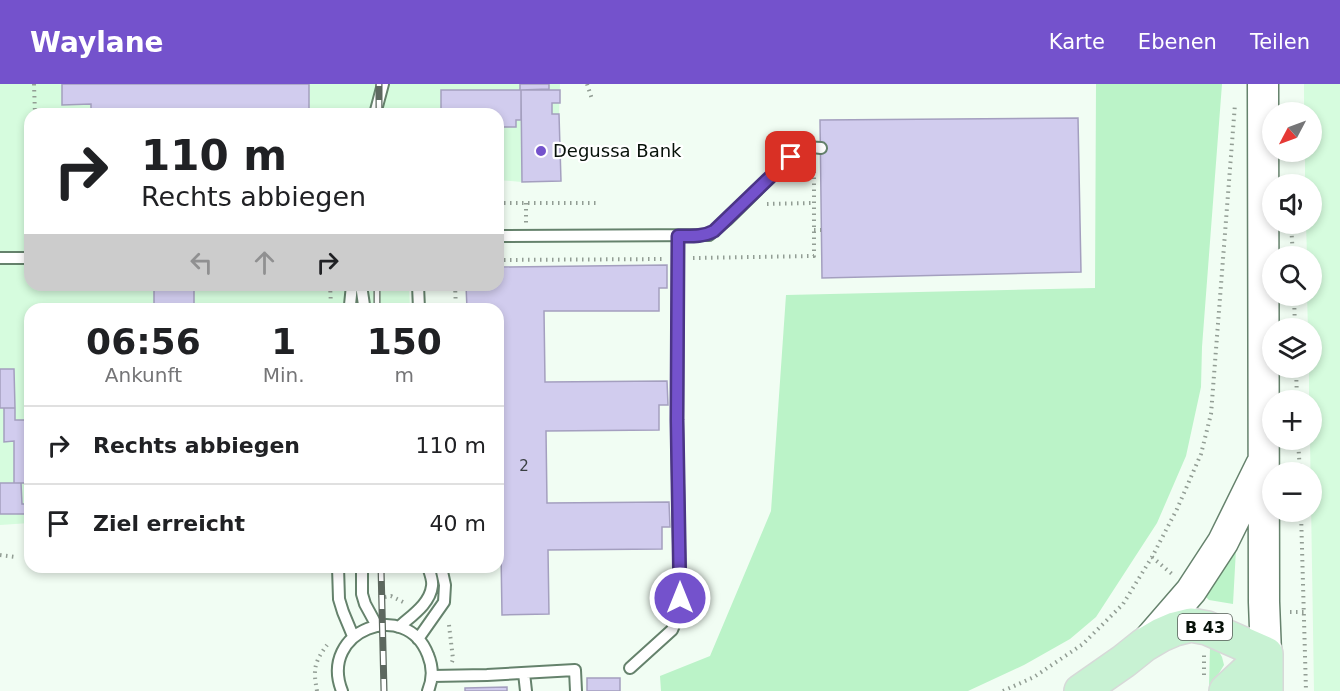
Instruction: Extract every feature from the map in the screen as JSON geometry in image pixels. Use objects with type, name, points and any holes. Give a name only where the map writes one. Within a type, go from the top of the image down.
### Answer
[{"type":"main road","points":[[1263,84],[1266,691]]},
{"type":"main road","points":[[1144,645],[1191,591],[1223,542],[1264,460]]},
{"type":"main road","name":"B 43","points":[[1082,691],[1144,645],[1161,635],[1191,625],[1207,627],[1266,654]]},
{"type":"main road","points":[[1226,691],[1266,654]]},
{"type":"lane","points":[[376,108],[382,84]]},
{"type":"lane","points":[[504,236],[709,234],[802,148],[817,148]]},
{"type":"lane","points":[[630,668],[672,630],[680,607],[677,420],[678,236]]},
{"type":"lane","points":[[0,258],[24,258]]},
{"type":"lane","points":[[338,573],[339,599],[353,636]]},
{"type":"lane","points":[[362,573],[362,594],[377,626]]},
{"type":"lane","points":[[399,627],[418,610],[427,598],[432,588],[430,573]]},
{"type":"lane","points":[[418,639],[444,602],[446,585],[443,573]]},
{"type":"lane","points":[[342,691],[337,675],[340,656],[346,645],[353,636],[365,629],[387,625],[408,631],[425,648],[431,663],[432,676],[428,691]]},
{"type":"lane","points":[[432,676],[575,670],[576,691]]},
{"type":"lane","points":[[524,673],[526,691]]},
{"type":"path","points":[[34,84],[35,108]]},
{"type":"path","points":[[587,84],[592,99]]},
{"type":"path","points":[[1003,691],[1034,677],[1083,644],[1123,604],[1170,525],[1201,454],[1211,414],[1236,96]]},
{"type":"path","points":[[817,148],[814,230],[821,230]]},
{"type":"path","points":[[504,203],[597,203]]},
{"type":"path","points":[[743,204],[814,203]]},
{"type":"path","points":[[504,260],[527,260]]},
{"type":"path","points":[[1301,522],[1306,691]]},
{"type":"path","points":[[0,555],[15,557]]},
{"type":"shaded area","points":[[0,84],[560,84],[561,181],[504,180],[504,108],[24,108],[24,291],[409,291],[410,303],[24,303],[24,523],[0,525]]},
{"type":"shaded area","points":[[1096,84],[1222,84],[1201,387],[1186,456],[1157,523],[1096,617],[1070,639],[1024,665],[968,691],[661,691],[660,676],[710,656],[771,511],[786,295],[1095,288]]},
{"type":"shaded area","points":[[1304,84],[1340,84],[1340,691],[1314,691],[1311,522],[1322,522],[1322,462],[1310,462],[1310,450],[1322,450],[1322,390],[1309,390],[1309,378],[1322,378],[1322,318],[1308,318],[1307,306],[1322,306],[1322,246],[1307,246],[1306,234],[1322,234],[1322,174],[1305,174],[1305,162],[1322,162],[1322,102],[1304,102]]},
{"type":"shaded area","points":[[1236,549],[1233,604],[1209,600],[1203,594]]},
{"type":"shaded area","points":[[1210,647],[1218,650],[1224,665],[1210,688],[1209,686]]},
{"type":"building","points":[[62,84],[309,84],[309,108],[91,108],[91,104],[62,105]]},
{"type":"building","points":[[520,84],[549,84],[549,89],[521,90],[521,120],[516,120],[516,127],[504,127],[504,108],[441,108],[441,90],[520,90]]},
{"type":"building","name":"Degussa Bank","points":[[521,90],[560,90],[560,103],[552,103],[552,114],[559,114],[561,181],[522,182]]},
{"type":"building","points":[[1078,118],[1081,272],[822,278],[820,120]]},
{"type":"building","points":[[667,265],[667,288],[659,288],[659,311],[544,311],[545,382],[667,381],[668,405],[659,405],[659,430],[546,431],[547,503],[669,502],[670,527],[662,527],[662,549],[548,550],[549,614],[502,615],[504,303],[467,303],[466,291],[504,291],[504,267]]},
{"type":"building","points":[[154,291],[194,291],[194,303],[154,303]]},
{"type":"building","points":[[0,369],[14,369],[15,408],[0,408]]},
{"type":"building","points":[[4,408],[15,408],[15,420],[24,420],[24,483],[14,483],[14,441],[4,442]]},
{"type":"building","points":[[0,483],[21,483],[24,514],[0,514]]},
{"type":"building","points":[[587,678],[620,678],[620,691],[587,691]]},
{"type":"building","points":[[507,687],[507,691],[465,691],[465,688]]},
{"type":"railway","points":[[379,84],[379,108]]},
{"type":"railway","points":[[377,291],[377,303]]},
{"type":"railway","points":[[381,573],[384,691]]},
{"type":"place","name":"Degussa Bank","points":[[541,151]]},
{"type":"route","points":[[680,598],[677,420],[678,236],[702,236],[714,231],[791,157]]}]
